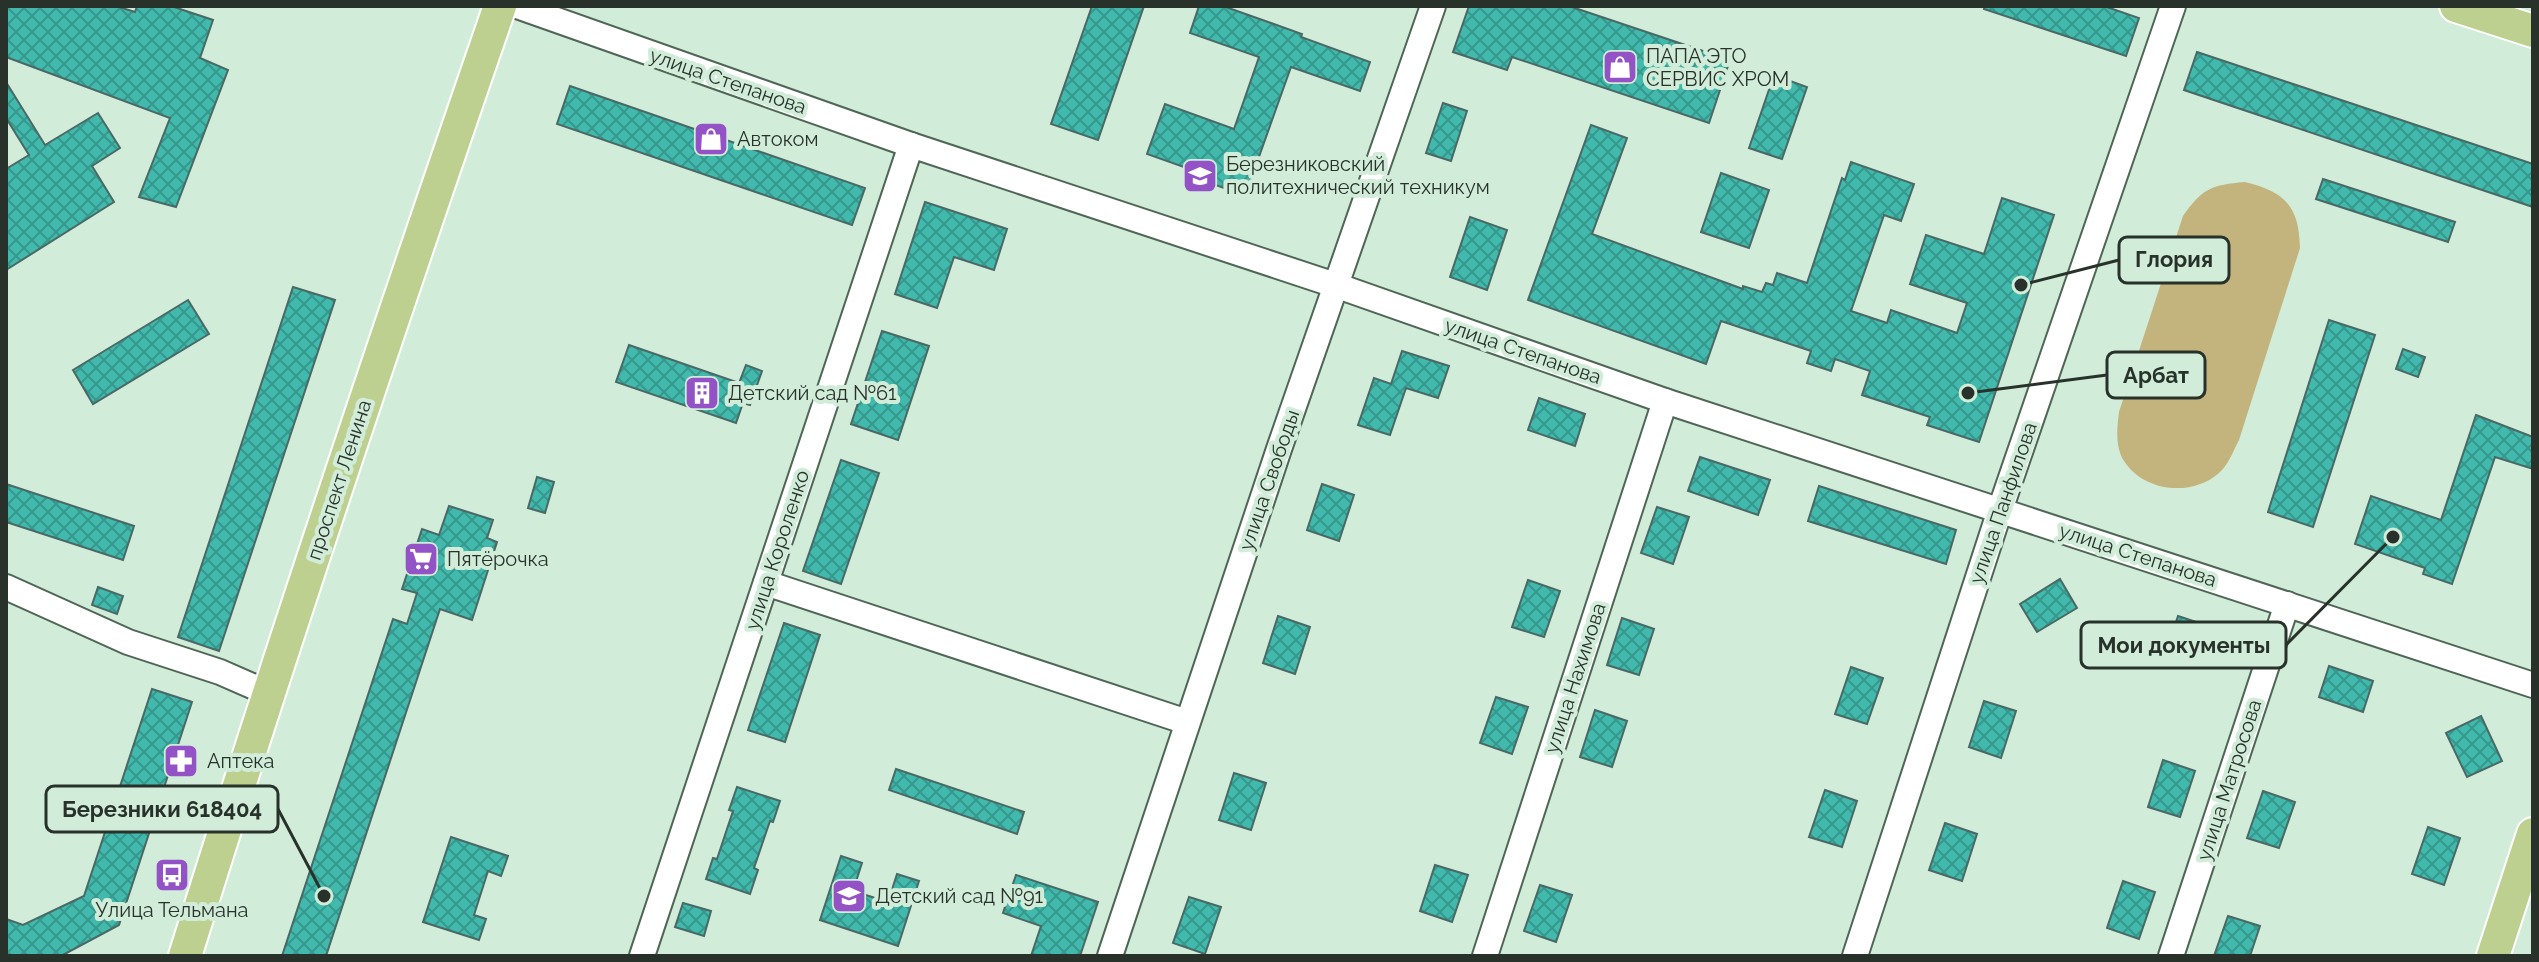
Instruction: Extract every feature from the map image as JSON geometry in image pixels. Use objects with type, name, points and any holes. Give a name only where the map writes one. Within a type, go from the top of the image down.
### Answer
[{"type":"main road","name":"проспект Ленина","points":[[185,956],[268,693],[500,6]]},
{"type":"main road","points":[[2456,6],[2533,31]]},
{"type":"main road","points":[[2493,956],[2533,834]]},
{"type":"street","name":"улица Степанова","points":[[517,6],[911,145],[1335,285],[1665,401],[2533,685]]},
{"type":"street","name":"улица Свободы","points":[[1110,956],[1335,285],[1433,6]]},
{"type":"street","name":"улица Панфилова","points":[[1855,956],[2000,510],[2173,6]]},
{"type":"street","name":"улица Короленко","points":[[642,956],[911,145]]},
{"type":"street","name":"улица Нахимова","points":[[1485,956],[1665,401]]},
{"type":"street","points":[[766,583],[1187,722]]},
{"type":"street","points":[[6,587],[128,642],[220,672],[268,693]]},
{"type":"street","name":"улица Матросова","points":[[2171,956],[2287,604]]},
{"type":"shaded area","points":[[2245,182],[2271,191],[2288,203],[2297,222],[2300,248],[2239,440],[2228,462],[2219,473],[2196,486],[2169,488],[2156,485],[2133,471],[2121,456],[2117,437],[2119,412],[2183,216],[2196,199],[2209,190]]},
{"type":"building","points":[[6,6],[116,6],[135,12],[137,6],[171,6],[213,20],[200,58],[228,70],[176,207],[139,197],[170,118],[6,57]]},
{"type":"building","points":[[1092,6],[1144,6],[1098,140],[1051,124]]},
{"type":"building","points":[[1199,6],[1223,6],[1370,62],[1360,91],[1291,67],[1245,196],[1213,184],[1215,178],[1147,154],[1165,104],[1234,129],[1259,57],[1190,33]]},
{"type":"building","points":[[1469,6],[1569,6],[1730,60],[1709,123],[1512,57],[1507,70],[1453,52]]},
{"type":"building","points":[[1984,6],[2104,6],[2139,18],[2126,56],[1984,9]]},
{"type":"building","points":[[2197,52],[2533,164],[2533,207],[2184,90]]},
{"type":"building","points":[[1774,75],[1807,87],[1782,159],[1749,148]]},
{"type":"building","points":[[6,82],[45,145],[98,113],[120,148],[92,166],[114,202],[6,270],[6,169],[29,155],[6,118]]},
{"type":"building","points":[[570,86],[865,188],[852,225],[557,124]]},
{"type":"building","points":[[1443,103],[1467,111],[1451,161],[1426,153]]},
{"type":"building","points":[[1591,125],[1627,138],[1592,234],[1743,289],[1743,286],[1762,292],[1766,283],[1773,285],[1777,273],[1807,283],[1842,178],[1845,180],[1851,162],[1914,184],[1901,221],[1884,215],[1851,311],[1887,323],[1891,310],[1957,333],[1967,303],[1910,284],[1926,235],[1984,254],[2002,198],[2054,215],[1979,442],[1927,425],[1930,417],[1862,395],[1870,371],[1835,359],[1831,371],[1807,363],[1811,351],[1721,321],[1706,364],[1528,300]]},
{"type":"building","points":[[1721,173],[1769,190],[1749,248],[1701,232]]},
{"type":"building","points":[[2323,179],[2455,222],[2448,242],[2316,199]]},
{"type":"building","points":[[925,202],[1007,229],[994,270],[954,257],[937,308],[895,294]]},
{"type":"building","points":[[1470,217],[1507,230],[1487,290],[1450,277]]},
{"type":"building","points":[[293,287],[335,300],[219,651],[178,637]]},
{"type":"building","points":[[188,300],[209,334],[93,404],[73,370]]},
{"type":"building","points":[[2329,320],[2375,335],[2313,527],[2268,512]]},
{"type":"building","points":[[882,331],[929,346],[898,440],[851,424]]},
{"type":"building","name":"Детский сад №61","points":[[629,345],[739,383],[746,365],[762,371],[750,405],[743,403],[736,423],[616,382]]},
{"type":"building","points":[[2403,349],[2425,357],[2418,377],[2396,369]]},
{"type":"building","points":[[1402,351],[1449,366],[1438,398],[1406,388],[1390,435],[1358,425],[1374,378],[1391,384]]},
{"type":"building","points":[[1539,398],[1585,414],[1575,446],[1528,430]]},
{"type":"building","points":[[2476,415],[2533,437],[2533,469],[2495,457],[2452,584],[2423,574],[2425,568],[2355,544],[2371,496],[2441,520]]},
{"type":"building","points":[[1700,457],[1770,480],[1758,515],[1688,491]]},
{"type":"building","points":[[841,460],[879,473],[841,584],[803,571]]},
{"type":"building","points":[[537,477],[554,482],[545,513],[528,508]]},
{"type":"building","points":[[6,484],[134,526],[123,560],[6,522]]},
{"type":"building","points":[[1322,484],[1354,495],[1339,541],[1307,530]]},
{"type":"building","points":[[1819,486],[1956,530],[1946,564],[1808,521]]},
{"type":"building","points":[[449,506],[493,520],[487,538],[497,542],[472,620],[440,609],[326,956],[282,956],[393,619],[407,624],[417,593],[402,589],[422,529],[439,535]]},
{"type":"building","points":[[1657,507],[1689,517],[1673,564],[1641,553]]},
{"type":"building","points":[[2060,579],[2077,608],[2037,632],[2020,604]]},
{"type":"building","points":[[1528,580],[1560,591],[1544,637],[1512,627]]},
{"type":"building","points":[[98,587],[123,596],[117,614],[92,605]]},
{"type":"building","points":[[1278,616],[1310,627],[1295,674],[1263,663]]},
{"type":"building","points":[[2178,616],[2223,631],[2212,662],[2168,647]]},
{"type":"building","points":[[1622,618],[1654,629],[1639,675],[1607,665]]},
{"type":"building","points":[[784,623],[820,635],[785,742],[748,730]]},
{"type":"building","points":[[2329,666],[2373,681],[2363,712],[2319,697]]},
{"type":"building","points":[[1851,667],[1883,678],[1867,724],[1835,714]]},
{"type":"building","points":[[152,689],[192,702],[119,925],[61,956],[6,956],[6,919],[23,925],[84,896]]},
{"type":"building","points":[[1496,697],[1528,707],[1512,754],[1480,743]]},
{"type":"building","points":[[1984,701],[2016,711],[2001,758],[1969,747]]},
{"type":"building","points":[[1595,710],[1627,721],[1612,767],[1580,757]]},
{"type":"building","points":[[2481,716],[2502,761],[2467,777],[2446,733]]},
{"type":"building","points":[[2163,760],[2195,771],[2180,817],[2148,807]]},
{"type":"building","points":[[896,769],[1024,812],[1017,834],[889,790]]},
{"type":"building","points":[[1234,773],[1266,783],[1251,830],[1219,820]]},
{"type":"building","points":[[737,787],[780,801],[754,868],[758,870],[750,894],[706,879],[713,858],[717,859],[733,811],[729,810]]},
{"type":"building","points":[[1825,790],[1857,801],[1842,847],[1809,837]]},
{"type":"building","points":[[2263,791],[2295,802],[2279,848],[2247,838]]},
{"type":"building","points":[[1945,823],[1977,834],[1962,881],[1929,870]]},
{"type":"building","points":[[2428,827],[2460,838],[2444,885],[2412,874]]},
{"type":"building","points":[[451,837],[508,856],[501,876],[488,871],[474,915],[486,919],[479,940],[423,922]]},
{"type":"building","name":"Детский сад №91","points":[[841,856],[862,863],[853,891],[888,902],[897,874],[919,881],[898,946],[820,920]]},
{"type":"building","points":[[1435,865],[1468,875],[1452,922],[1420,911]]},
{"type":"building","points":[[1016,875],[1098,902],[1080,956],[1031,956],[1041,926],[1003,913]]},
{"type":"building","points":[[2123,881],[2155,892],[2139,939],[2107,928]]},
{"type":"building","points":[[1540,885],[1572,895],[1556,942],[1524,931]]},
{"type":"building","points":[[1189,897],[1221,907],[1205,954],[1173,943]]},
{"type":"building","points":[[683,903],[711,911],[704,936],[675,927]]},
{"type":"building","points":[[2228,916],[2260,926],[2250,956],[2214,956]]},
{"type":"place","name":"ПАПА ЭТО СЕРВИС ХРОМ","points":[[1620,67]]},
{"type":"place","name":"Автоком","points":[[711,139]]},
{"type":"place","name":"Березниковский политехнический техникум","points":[[1200,176]]},
{"type":"place","name":"Глория","points":[[2021,285]]},
{"type":"place","name":"Детский сад №61","points":[[702,393]]},
{"type":"place","name":"Арбат","points":[[1968,393]]},
{"type":"place","name":"Мои документы","points":[[2393,537]]},
{"type":"place","name":"Пятёрочка","points":[[421,559]]},
{"type":"place","name":"Аптека","points":[[181,761]]},
{"type":"place","name":"Улица Тельмана","points":[[172,875]]},
{"type":"place","name":"Березники 618404","points":[[324,896]]},
{"type":"place","name":"Детский сад №91","points":[[849,896]]}]
